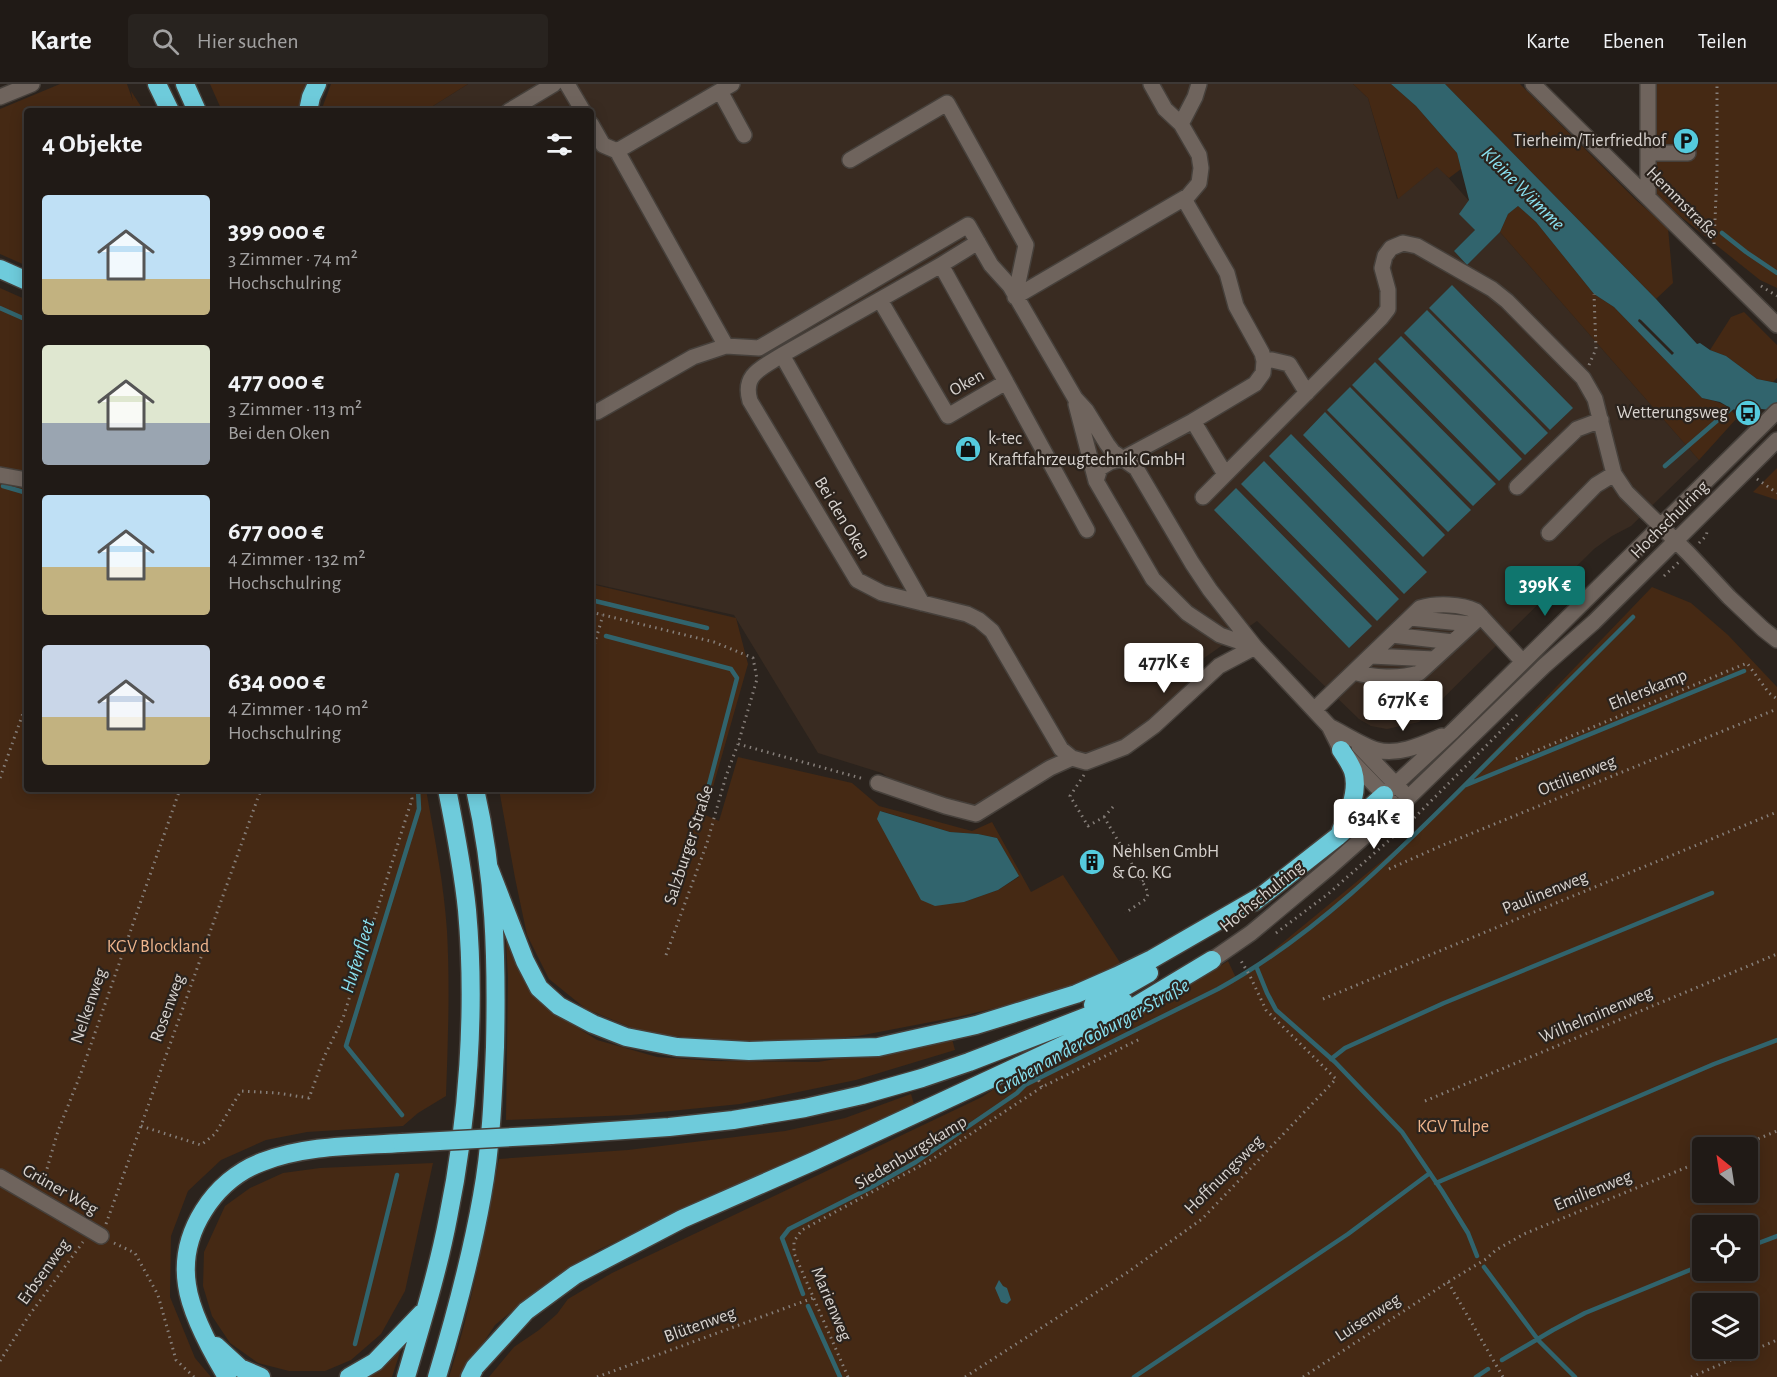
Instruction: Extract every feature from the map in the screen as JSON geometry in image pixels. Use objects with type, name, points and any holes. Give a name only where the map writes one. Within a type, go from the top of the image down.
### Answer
[{"type":"highway","points":[[157,84],[169,108]]},
{"type":"highway","points":[[185,84],[196,108]]},
{"type":"highway","points":[[309,108],[317,84]]},
{"type":"highway","points":[[0,269],[24,280]]},
{"type":"highway","points":[[1338,837],[1350,812],[1354,788],[1353,771],[1346,743]]},
{"type":"highway","points":[[406,1377],[448,1220],[468,1080],[470,972],[467,910],[448,792]]},
{"type":"highway","points":[[437,1377],[466,1279],[483,1195],[493,1118],[497,978],[495,918],[476,792]]},
{"type":"highway","points":[[1052,1029],[1200,944],[1338,837],[1396,796]]},
{"type":"highway","points":[[489,868],[539,988],[559,1006],[626,1038],[677,1047],[748,1051],[878,1047],[976,1025],[1076,994],[1117,976],[1152,959],[1263,895]]},
{"type":"highway","points":[[227,1377],[192,1306],[187,1286],[188,1247],[208,1203],[223,1186],[241,1172],[262,1162],[284,1155],[334,1147],[669,1127],[733,1120],[805,1108],[922,1078],[1017,1044],[1112,1007],[1212,960]]},
{"type":"highway","points":[[470,1377],[475,1367],[526,1311],[575,1275],[682,1219],[814,1161],[1094,1031],[1212,960]]},
{"type":"highway","points":[[349,1377],[375,1362],[425,1310]]},
{"type":"highway","points":[[207,1338],[240,1368],[261,1377]]},
{"type":"street","points":[[0,97],[32,84]]},
{"type":"street","points":[[513,108],[554,84]]},
{"type":"street","points":[[567,84],[581,108]]},
{"type":"street","points":[[1015,297],[1184,199],[1199,183],[1201,168],[1199,155],[1181,124],[1165,109],[1151,84]]},
{"type":"street","points":[[1181,124],[1199,84]]},
{"type":"street","name":"Hemmstraße","points":[[1533,84],[1777,325]]},
{"type":"street","points":[[1648,84],[1648,197]]},
{"type":"street","points":[[617,151],[726,87],[744,135]]},
{"type":"street","points":[[850,160],[947,103],[1026,245],[1015,297]]},
{"type":"street","points":[[594,129],[603,145],[617,151],[726,346]]},
{"type":"street","points":[[1648,153],[1688,153]]},
{"type":"street","points":[[1096,481],[1100,468],[1122,459],[1193,421],[1255,384],[1263,373],[1262,353],[1236,306],[1227,273],[1184,199]]},
{"type":"street","points":[[594,412],[597,412],[693,357],[726,346],[759,348],[968,225],[991,265],[1010,286],[1075,398],[1086,410],[1113,452],[1136,468],[1210,590],[1255,647],[1396,796]]},
{"type":"street","points":[[880,300],[978,242]]},
{"type":"street","points":[[1203,497],[1381,318],[1388,309],[1388,290],[1382,268],[1385,256],[1391,248],[1403,243],[1417,246],[1507,301],[1583,378],[1595,399],[1614,474],[1626,492],[1729,597],[1762,629],[1777,640]]},
{"type":"street","name":"Oken","points":[[880,300],[948,416],[1006,382],[941,265]]},
{"type":"street","name":"Bei den Oken","points":[[880,300],[757,371],[750,380],[747,390],[750,401],[856,580],[882,593],[966,614],[979,620],[992,631],[1061,749],[1079,760]]},
{"type":"street","points":[[782,356],[922,603]]},
{"type":"street","points":[[1264,361],[1272,360],[1289,364],[1307,393]]},
{"type":"street","points":[[1006,382],[1087,530]]},
{"type":"street","points":[[1075,398],[1096,481],[1152,579],[1187,614],[1220,635],[1255,647]]},
{"type":"street","name":"Hochschulring","points":[[1396,796],[1453,731],[1776,412]]},
{"type":"street","points":[[1517,487],[1577,429],[1600,420]]},
{"type":"street","points":[[1193,421],[1225,474]]},
{"type":"street","name":"Hochschulring","points":[[1212,960],[1251,933],[1396,796],[1594,622],[1777,440]]},
{"type":"street","points":[[1549,533],[1596,485],[1614,474]]},
{"type":"street","points":[[0,475],[24,479]]},
{"type":"street","points":[[1314,710],[1420,608],[1466,606],[1476,611],[1476,620],[1419,674],[1364,675],[1354,672]]},
{"type":"street","points":[[1476,620],[1523,662]]},
{"type":"street","points":[[1392,635],[1453,642]]},
{"type":"street","points":[[878,783],[976,814],[1050,768],[1125,747],[1154,726],[1219,666],[1255,647]]},
{"type":"street","points":[[1371,656],[1434,659]]},
{"type":"street","points":[[1346,743],[1378,750],[1396,750],[1415,747],[1453,731]]},
{"type":"street","name":"Grüner Weg","points":[[0,1177],[96,1233]]},
{"type":"path","points":[[1706,255],[1714,247],[1717,84]]},
{"type":"path","points":[[1583,378],[1596,349],[1594,294]]},
{"type":"path","points":[[1746,471],[1777,492]]},
{"type":"path","points":[[594,613],[714,642],[753,658],[757,679],[738,744],[878,783]]},
{"type":"path","points":[[594,646],[603,615]]},
{"type":"path","name":"Ehlerskamp","points":[[1515,759],[1747,663],[1769,693],[1777,699]]},
{"type":"path","name":"Ottilienweg","points":[[1389,869],[1777,709]]},
{"type":"path","points":[[0,778],[24,710]]},
{"type":"path","name":"Salzburger Straße","points":[[666,955],[707,843],[726,776],[738,744]]},
{"type":"path","points":[[1079,760],[1087,770],[1070,796],[1088,826],[1104,817],[1113,807]]},
{"type":"path","name":"Nelkenweg","points":[[38,1199],[58,1131],[81,1073],[179,792]]},
{"type":"path","name":"Rosenweg","points":[[96,1233],[141,1126],[260,792]]},
{"type":"path","points":[[141,1126],[201,1145],[215,1134],[241,1091],[309,1098],[324,1056],[343,1018],[412,799],[411,792]]},
{"type":"path","name":"Paulinenweg","points":[[1323,999],[1777,812]]},
{"type":"path","points":[[1104,817],[1148,894],[1146,899],[1125,913]]},
{"type":"path","points":[[1123,849],[1134,843]]},
{"type":"path","points":[[1142,881],[1151,876]]},
{"type":"path","name":"Wilhelminenweg","points":[[1425,1101],[1777,954]]},
{"type":"path","name":"Hoffnungsweg","points":[[965,1377],[1128,1272],[1202,1219],[1336,1079],[1266,1010],[1244,966]]},
{"type":"path","name":"Siedenburgskamp","points":[[794,1240],[802,1230],[931,1160],[1041,1085],[1140,1039]]},
{"type":"path","points":[[1036,1074],[1041,1085]]},
{"type":"path","points":[[1758,1139],[1777,1131]]},
{"type":"path","name":"Emilienweg","points":[[1448,1282],[1524,1234],[1692,1165]]},
{"type":"path","points":[[96,1233],[135,1253],[158,1295],[176,1360],[194,1377]]},
{"type":"path","name":"Erbsenweg","points":[[0,1361],[28,1317],[96,1233]]},
{"type":"path","name":"Marienweg","points":[[794,1240],[794,1253],[848,1377]]},
{"type":"path","points":[[1448,1282],[1503,1377]]},
{"type":"path","name":"Luisenweg","points":[[1303,1377],[1448,1282]]},
{"type":"path","name":"Blütenweg","points":[[597,1377],[813,1298]]},
{"type":"path","points":[[1691,1377],[1777,1340]]},
{"type":"shaded area","points":[[468,84],[1353,84],[1368,98],[1397,199],[1438,166],[1469,201],[1464,209],[1475,230],[1454,251],[1467,265],[1500,232],[1699,460],[1631,526],[1594,549],[1419,722],[1387,729],[1371,726],[1359,719],[1257,621],[1197,663],[1206,680],[1149,734],[1071,760],[976,808],[902,788],[882,773],[818,753],[734,615],[594,584],[594,108],[430,108]]},
{"type":"green space","points":[[60,84],[127,84],[133,101],[131,91],[142,108],[24,108],[24,265],[0,254],[0,109]]},
{"type":"green space","points":[[210,84],[305,84],[298,108],[221,108]]},
{"type":"green space","points":[[331,84],[468,84],[430,108],[322,108]]},
{"type":"green space","points":[[1353,84],[1391,84],[1416,106],[1457,153],[1461,169],[1449,178],[1437,167],[1398,199],[1368,98]]},
{"type":"green space","points":[[1445,84],[1520,84],[1636,200],[1668,228],[1673,283],[1656,299]]},
{"type":"green space","points":[[1655,84],[1777,84],[1777,288],[1760,280],[1651,193]]},
{"type":"green space","points":[[1518,206],[1536,222],[1594,294],[1614,307],[1702,398],[1722,404],[1734,413],[1737,418],[1699,460],[1500,232],[1508,214]]},
{"type":"green space","name":"KGV Blockland","points":[[0,288],[24,299],[24,792],[426,792],[446,914],[449,993],[446,1096],[418,1113],[403,1126],[307,1132],[266,1140],[221,1160],[188,1191],[171,1236],[170,1297],[195,1358],[211,1377],[0,1377]]},
{"type":"green space","points":[[1744,312],[1777,345],[1777,378],[1773,382],[1757,379],[1726,356],[1710,350],[1731,317]]},
{"type":"green space","points":[[1777,468],[1777,500],[1753,492]]},
{"type":"green space","points":[[594,585],[736,618],[748,664],[705,815],[719,821],[738,757],[852,783],[879,806],[972,831],[992,822],[1031,892],[1063,875],[1121,964],[1081,982],[1009,1005],[858,1036],[788,1042],[708,1040],[642,1032],[586,1009],[549,979],[527,935],[500,792],[594,792]],"holes":[[[881,811],[950,832],[997,838],[1019,877],[998,890],[964,902]]]},
{"type":"green space","name":"KGV Tulpe","points":[[1652,587],[1691,603],[1728,635],[1777,687],[1777,1377],[489,1377],[514,1347],[557,1314],[568,1299],[612,1273],[982,1097],[1020,1072],[1179,992],[1228,961],[1237,980],[1416,833]]},
{"type":"green space","points":[[505,922],[553,1012],[597,1040],[657,1057],[715,1061],[818,1062],[952,1039],[955,1050],[856,1080],[740,1104],[631,1115],[506,1120],[508,978]]},
{"type":"green space","points":[[911,1094],[914,1104],[598,1250],[543,1286],[495,1325],[461,1377],[449,1377],[471,1296],[499,1159],[628,1150],[785,1131],[845,1118]]},
{"type":"green space","points":[[433,1163],[405,1291],[381,1334],[351,1360],[325,1371],[289,1371],[258,1363],[230,1343],[212,1316],[203,1286],[204,1252],[225,1206],[250,1188],[283,1173],[320,1168]]},
{"type":"green space","points":[[403,1343],[392,1377],[362,1377]]},
{"type":"water","name":"Kleine Wümme","points":[[1391,84],[1445,84],[1656,299],[1697,344],[1700,343],[1726,356],[1757,379],[1777,383],[1777,411],[1747,407],[1737,410],[1720,402],[1702,398],[1614,307],[1594,294],[1536,222],[1518,206],[1508,214],[1500,232],[1467,265],[1454,251],[1475,230],[1459,214],[1469,200],[1457,153],[1416,106]],"holes":[[[1641,320],[1674,353],[1672,355],[1638,321]]]},
{"type":"water","points":[[1452,285],[1573,408],[1550,430],[1429,308]]},
{"type":"water","points":[[1427,310],[1548,433],[1525,455],[1404,333]]},
{"type":"water","points":[[1401,336],[1522,459],[1499,481],[1378,359]]},
{"type":"water","points":[[1375,362],[1496,484],[1473,506],[1352,385]]},
{"type":"water","points":[[1350,387],[1471,510],[1448,532],[1327,410]]},
{"type":"water","points":[[1325,412],[1445,535],[1423,557],[1303,435]]},
{"type":"water","points":[[1291,434],[1427,572],[1404,594],[1269,456]]},
{"type":"water","points":[[1264,461],[1399,599],[1377,621],[1241,484]]},
{"type":"water","points":[[1236,488],[1372,626],[1349,648],[1214,510]]},
{"type":"water","points":[[880,811],[950,832],[997,838],[1019,876],[998,890],[964,902],[935,906],[921,900],[877,819]]},
{"type":"water","points":[[999,1280],[1007,1288],[1011,1300],[1007,1304],[1001,1302],[995,1288]]},
{"type":"waterway","points":[[1722,233],[1777,273]]},
{"type":"waterway","points":[[0,308],[24,319]]},
{"type":"waterway","points":[[1665,466],[1735,405]]},
{"type":"waterway","points":[[3,486],[24,492]]},
{"type":"waterway","points":[[594,601],[707,628]]},
{"type":"waterway","name":"Graben an der Coburger Straße","points":[[803,1294],[782,1238],[789,1229],[916,1162],[1017,1093],[1025,1085],[1218,989],[1286,946],[1351,894],[1411,838],[1633,617]]},
{"type":"waterway","points":[[606,636],[731,669],[737,678],[705,800]]},
{"type":"waterway","points":[[1466,785],[1744,671]]},
{"type":"waterway","name":"Hufenfleet","points":[[402,1115],[346,1046],[419,809],[418,792]]},
{"type":"waterway","points":[[1331,1059],[1345,1048],[1444,1003],[1712,893]]},
{"type":"waterway","points":[[1256,966],[1276,1010],[1335,1062],[1402,1132],[1468,1233],[1477,1256]]},
{"type":"waterway","points":[[1436,1183],[1714,1064],[1777,1040]]},
{"type":"waterway","points":[[1134,1377],[1348,1234],[1430,1173]]},
{"type":"waterway","name":"Hufenfleet","points":[[355,1344],[397,1175]]},
{"type":"waterway","points":[[1758,1243],[1777,1236]]},
{"type":"waterway","points":[[1484,1267],[1539,1341],[1575,1377]]},
{"type":"waterway","points":[[1502,1360],[1585,1313],[1692,1269]]},
{"type":"waterway","name":"Graben an der Coburger Straße","points":[[808,1306],[840,1377]]},
{"type":"waterway","points":[[1476,1377],[1488,1369]]},
{"type":"place","name":"Tierheim/Tierfriedhof","points":[[1686,141]]},
{"type":"place","name":"Wetterungsweg","points":[[1748,413]]},
{"type":"place","name":"k-tec Kraftfahrzeugtechnik GmbH","points":[[968,449]]},
{"type":"place","name":"Nehlsen GmbH & Co. KG","points":[[1092,862]]}]
